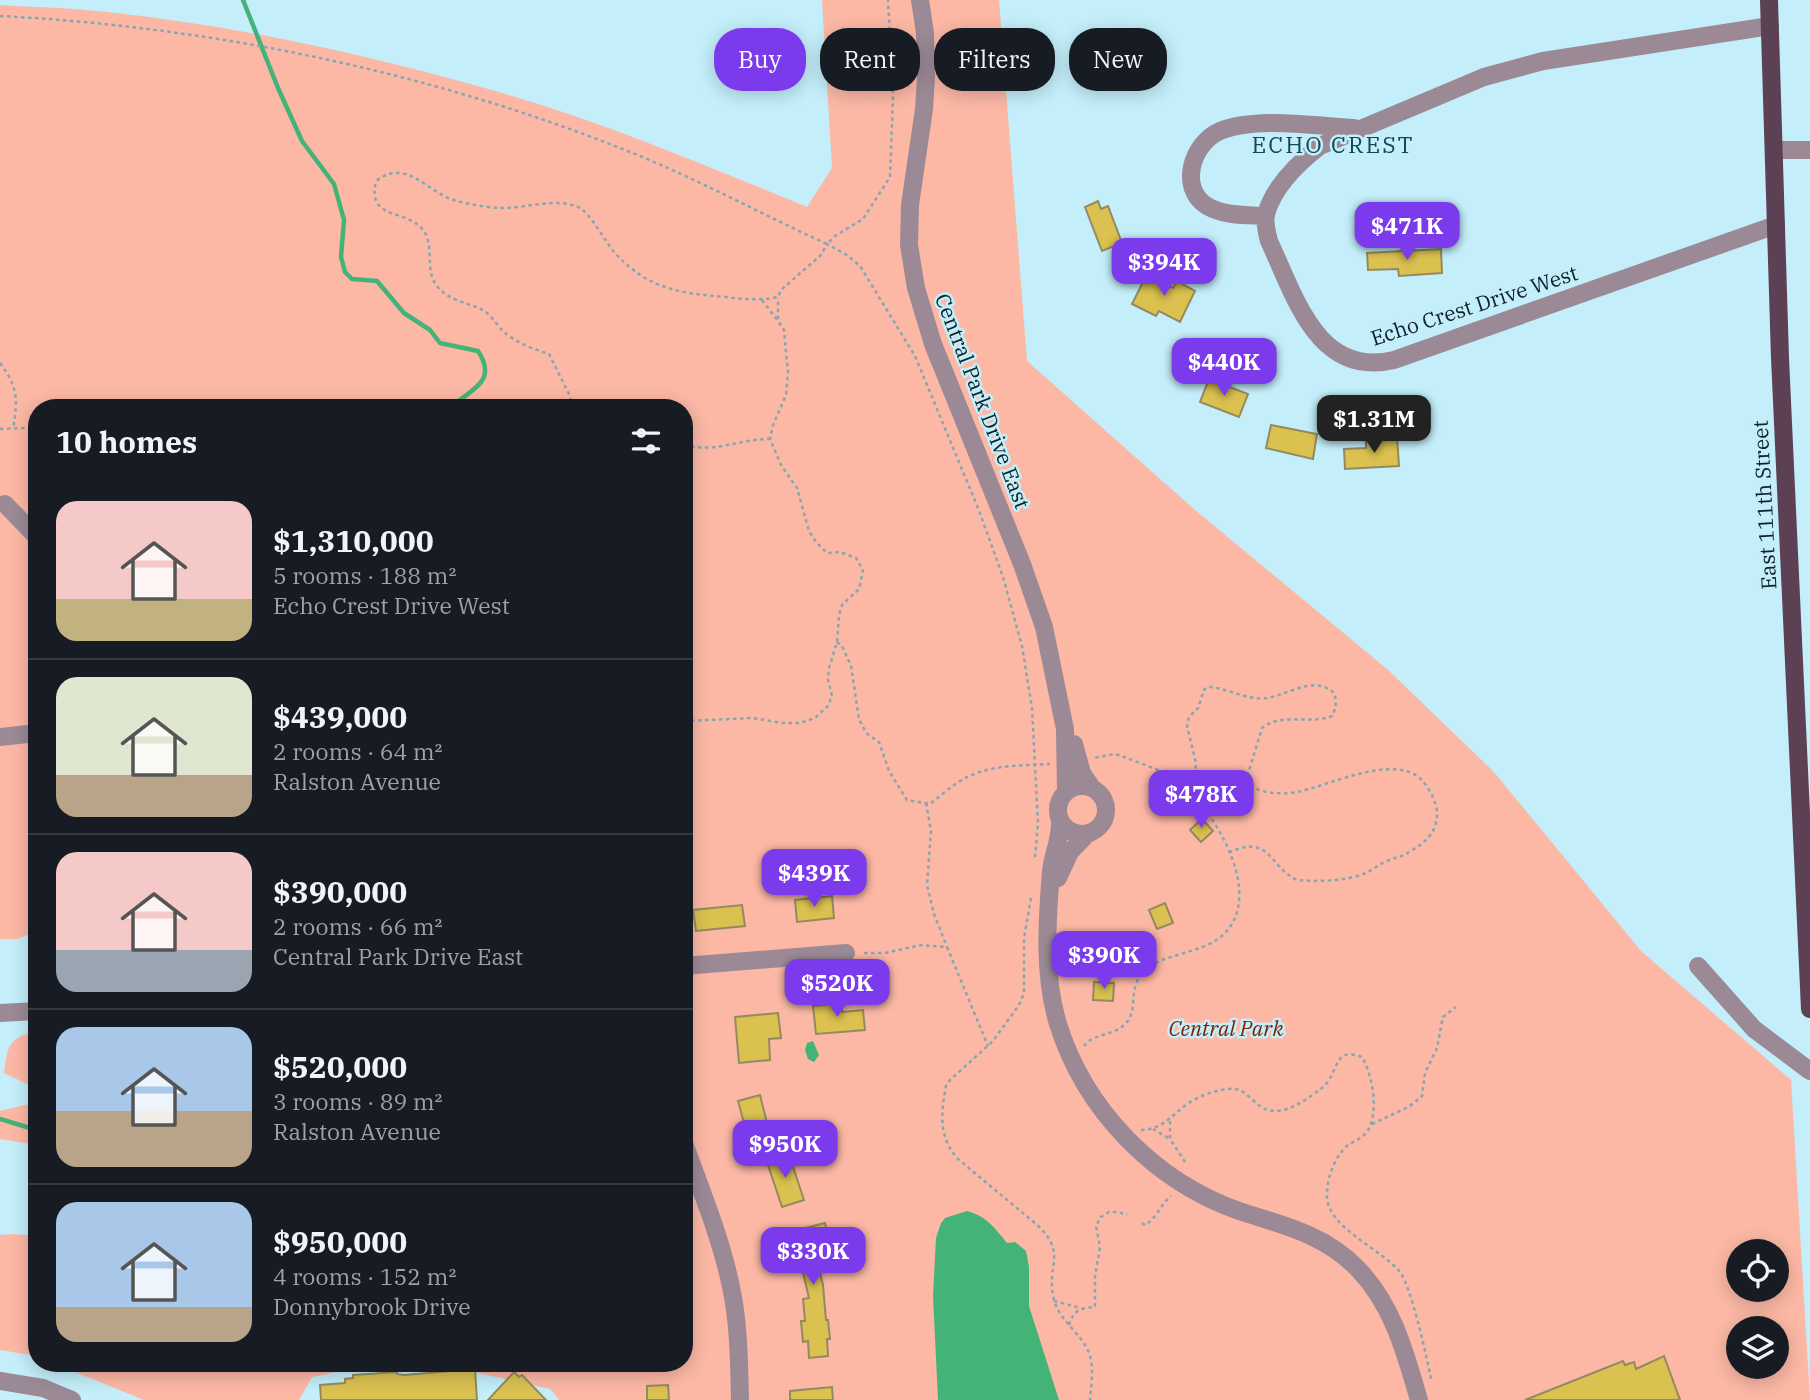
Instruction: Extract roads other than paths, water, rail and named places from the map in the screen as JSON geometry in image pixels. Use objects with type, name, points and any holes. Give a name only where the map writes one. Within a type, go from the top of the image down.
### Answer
[{"type":"main road","name":"East 111th Street","points":[[1769,0],[1776,225],[1805,813],[1810,1009]]},
{"type":"street","name":"Central Park Drive East","points":[[920,0],[925,33],[926,78],[910,205],[909,246],[916,288],[933,344],[1033,592],[1044,627],[1065,729],[1066,791],[1058,804],[1060,839],[1051,868],[1047,952],[1058,1023],[1077,1070],[1107,1117],[1161,1171],[1220,1203],[1301,1231],[1328,1244],[1345,1257],[1375,1289],[1389,1311],[1419,1400]]},
{"type":"street","points":[[1358,128],[1294,124],[1246,125],[1220,131],[1203,142],[1193,161],[1193,181],[1197,197],[1213,209],[1266,216],[1282,182],[1320,146],[1476,80],[1543,61],[1770,26]]},
{"type":"street","points":[[1774,150],[1810,150]]},
{"type":"street","name":"Echo Crest Drive West","points":[[1266,216],[1269,241],[1304,316],[1334,352],[1355,362],[1369,364],[1394,360],[1776,225]]},
{"type":"street","points":[[5,504],[28,528]]},
{"type":"street","name":"Central Park Drive East","points":[[1051,890],[1070,852],[1087,834],[1098,828],[1105,817],[1104,801],[1082,773],[1073,742],[1065,729]]},
{"type":"street","points":[[0,737],[28,734]]},
{"type":"street","points":[[1066,791],[1079,786],[1093,789]]},
{"type":"street","points":[[1060,820],[1068,830],[1087,834]]},
{"type":"street","points":[[693,965],[846,953]]},
{"type":"street","points":[[1698,966],[1754,1029],[1810,1070]]},
{"type":"street","points":[[0,1013],[28,1011]]},
{"type":"street","points":[[693,1170],[731,1285],[738,1339],[740,1400]]},
{"type":"street","points":[[0,1381],[43,1388],[72,1400]]},
{"type":"waterway","points":[[243,0],[302,141],[334,184],[344,220],[341,257],[345,272],[352,279],[377,281],[404,313],[430,330],[440,343],[478,351],[484,362],[483,378],[462,399]]},
{"type":"waterway","points":[[0,1119],[28,1127]]},
{"type":"district","name":"ECHO CREST","points":[[1333,144]]},
{"type":"park label","name":"Central Park","points":[[1226,1028]]}]
